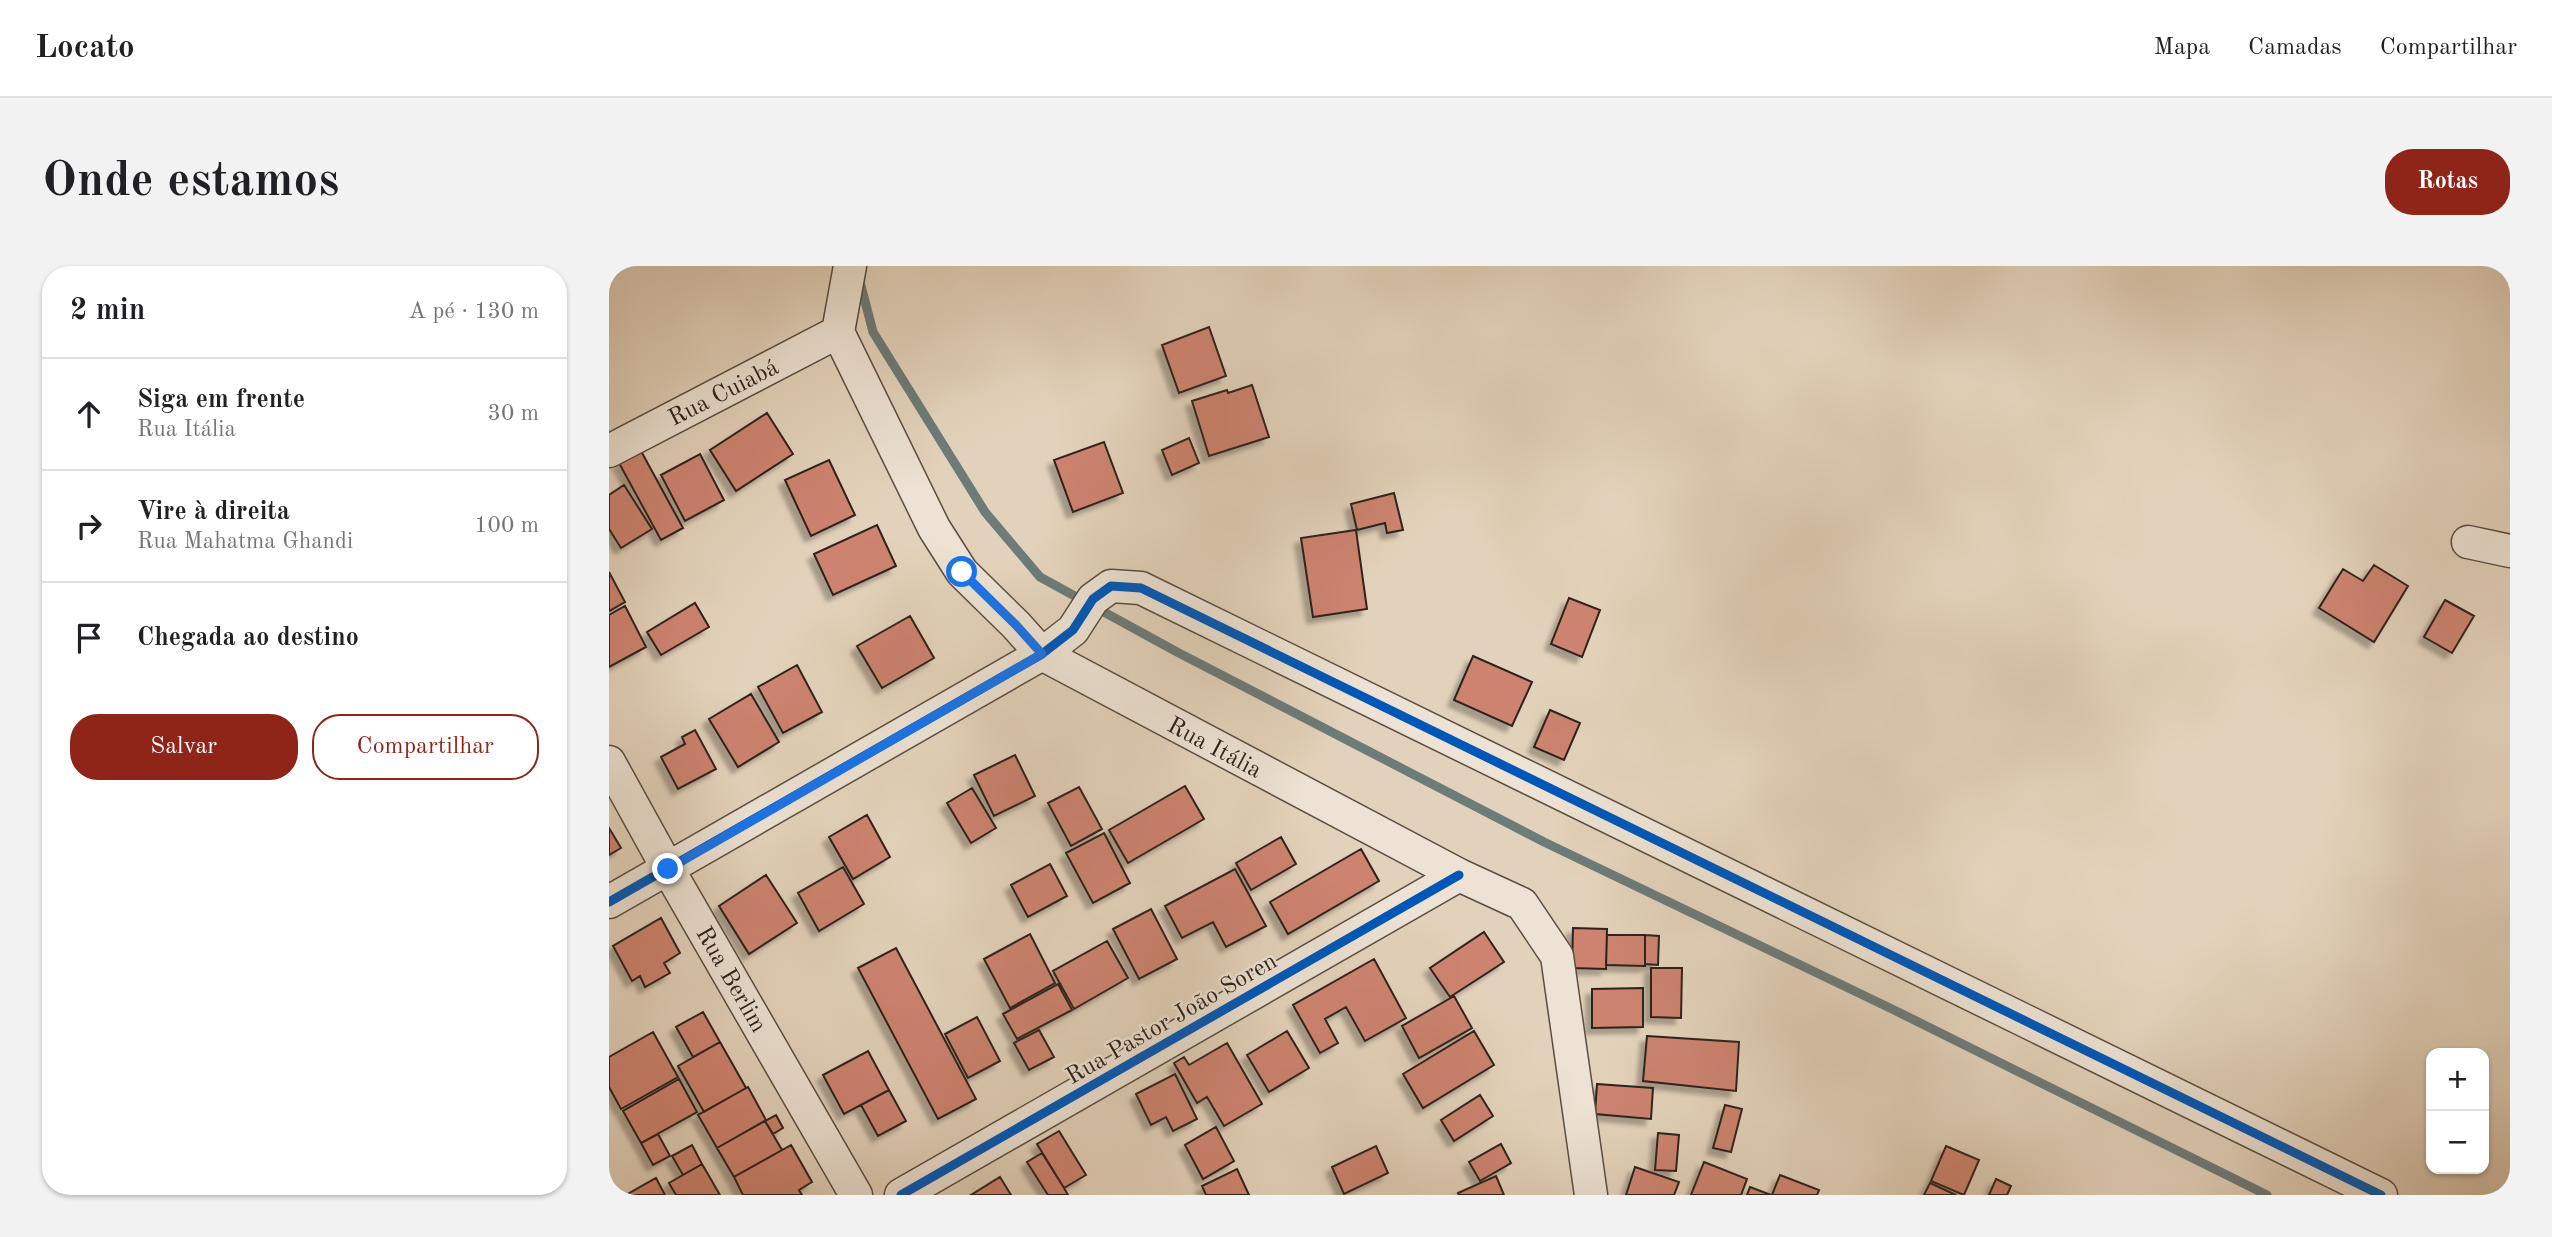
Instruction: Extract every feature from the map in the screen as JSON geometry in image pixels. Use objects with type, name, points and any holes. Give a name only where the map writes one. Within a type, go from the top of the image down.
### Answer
[{"type":"street","points":[[838,332],[850,266]]},
{"type":"street","name":"Rua Cuiabá","points":[[609,451],[838,332]]},
{"type":"street","name":"Rua Itália","points":[[838,332],[933,528],[962,572],[1042,654],[1459,875],[1523,904],[1557,956],[1591,1195]]},
{"type":"street","points":[[2468,542],[2510,551]]},
{"type":"street","points":[[609,902],[1042,654],[1073,630],[1093,600],[1111,586],[1141,588],[2381,1195]]},
{"type":"street","name":"Rua Berlim","points":[[609,762],[856,1195]]},
{"type":"street","name":"Rua Pastor João Soren","points":[[901,1195],[1459,875]]},
{"type":"building","points":[[1209,327],[1226,376],[1179,393],[1162,345]]},
{"type":"building","points":[[1252,385],[1269,437],[1209,456],[1192,401]]},
{"type":"building","points":[[767,413],[793,454],[736,491],[710,450]]},
{"type":"building","points":[[1189,438],[1199,463],[1172,475],[1162,450]]},
{"type":"building","points":[[1104,442],[1123,493],[1073,512],[1054,460]]},
{"type":"building","points":[[641,451],[683,528],[661,540],[619,463]]},
{"type":"building","points":[[700,454],[724,500],[685,521],[661,475]]},
{"type":"building","points":[[829,460],[855,515],[811,536],[785,480]]},
{"type":"building","points":[[624,485],[652,529],[621,548],[609,529],[609,495]]},
{"type":"building","points":[[1394,493],[1403,530],[1387,533],[1385,523],[1357,530],[1351,504]]},
{"type":"building","points":[[877,525],[896,566],[833,595],[814,554]]},
{"type":"building","points":[[1356,530],[1367,609],[1313,617],[1301,538]]},
{"type":"building","points":[[2374,565],[2408,586],[2374,642],[2319,608],[2343,569],[2363,581]]},
{"type":"building","points":[[609,572],[625,602],[609,611]]},
{"type":"building","points":[[1569,598],[1600,610],[1582,657],[1551,644]]},
{"type":"building","points":[[2445,600],[2474,616],[2452,653],[2424,637]]},
{"type":"building","points":[[695,603],[709,627],[661,655],[647,632]]},
{"type":"building","points":[[625,606],[646,647],[609,667],[609,615]]},
{"type":"building","points":[[910,616],[934,658],[882,688],[857,646]]},
{"type":"building","points":[[1473,656],[1532,682],[1512,726],[1454,700]]},
{"type":"building","points":[[797,665],[822,712],[783,733],[758,687]]},
{"type":"building","points":[[751,694],[779,742],[738,767],[709,719]]},
{"type":"building","points":[[1550,710],[1580,723],[1564,760],[1534,747]]},
{"type":"building","points":[[695,730],[716,769],[678,789],[661,757],[685,744],[682,737]]},
{"type":"building","points":[[1015,755],[1035,796],[994,816],[974,775]]},
{"type":"building","points":[[1185,786],[1204,819],[1128,863],[1109,830]]},
{"type":"building","points":[[1079,787],[1102,829],[1071,846],[1048,803]]},
{"type":"building","points":[[972,788],[996,828],[971,843],[947,803]]},
{"type":"building","points":[[867,815],[890,857],[853,879],[829,837]]},
{"type":"building","points":[[609,828],[621,848],[609,855]]},
{"type":"building","points":[[1104,833],[1130,883],[1093,903],[1066,853]]},
{"type":"building","points":[[1281,837],[1296,864],[1251,890],[1236,863]]},
{"type":"building","points":[[1361,849],[1379,881],[1288,934],[1270,902]]},
{"type":"building","points":[[1050,864],[1067,896],[1028,917],[1011,885]]},
{"type":"building","points":[[843,867],[864,904],[819,931],[798,893]]},
{"type":"building","points":[[1235,869],[1266,926],[1226,947],[1213,922],[1182,938],[1165,906]]},
{"type":"building","points":[[766,875],[797,923],[749,954],[719,906]]},
{"type":"building","points":[[1151,909],[1177,959],[1139,979],[1113,929]]},
{"type":"building","points":[[661,918],[680,953],[664,963],[670,973],[645,987],[640,976],[632,981],[613,946]]},
{"type":"building","points":[[1573,928],[1607,929],[1606,969],[1572,968]]},
{"type":"building","points":[[1484,932],[1504,962],[1450,997],[1430,968]]},
{"type":"building","points":[[1030,934],[1055,983],[1010,1008],[984,959]]},
{"type":"building","points":[[1607,935],[1645,935],[1645,966],[1606,965]]},
{"type":"building","points":[[1645,935],[1659,936],[1658,965],[1645,964]]},
{"type":"building","points":[[1107,941],[1128,978],[1074,1009],[1053,971]]},
{"type":"building","points":[[896,948],[976,1099],[938,1119],[858,968]]},
{"type":"building","points":[[1374,959],[1406,1018],[1365,1041],[1346,1007],[1325,1019],[1338,1043],[1320,1053],[1293,1005]]},
{"type":"building","points":[[1651,968],[1682,968],[1681,1018],[1651,1017]]},
{"type":"building","points":[[1058,984],[1072,1010],[1017,1039],[1003,1014]]},
{"type":"building","points":[[1643,988],[1643,1027],[1592,1028],[1592,989]]},
{"type":"building","points":[[1454,996],[1472,1028],[1419,1058],[1402,1026]]},
{"type":"building","points":[[703,1012],[720,1042],[693,1057],[676,1027]]},
{"type":"building","points":[[977,1017],[1000,1061],[968,1078],[945,1034]]},
{"type":"building","points":[[1039,1030],[1054,1057],[1029,1070],[1014,1043]]},
{"type":"building","points":[[1287,1031],[1309,1068],[1269,1092],[1247,1055]]},
{"type":"building","points":[[1474,1031],[1494,1065],[1423,1108],[1403,1074]]},
{"type":"building","points":[[653,1032],[678,1077],[621,1109],[609,1087],[609,1057]]},
{"type":"building","points":[[1647,1036],[1739,1042],[1736,1091],[1643,1081]]},
{"type":"building","points":[[720,1042],[746,1088],[704,1112],[678,1066]]},
{"type":"building","points":[[1227,1043],[1262,1104],[1224,1126],[1207,1097],[1197,1103],[1174,1063],[1184,1057],[1189,1065]]},
{"type":"building","points":[[868,1051],[889,1090],[844,1114],[823,1075]]},
{"type":"building","points":[[1175,1074],[1197,1119],[1173,1131],[1166,1117],[1151,1125],[1136,1094]]},
{"type":"building","points":[[679,1079],[697,1112],[641,1143],[623,1111]]},
{"type":"building","points":[[1597,1084],[1653,1088],[1651,1119],[1595,1114]]},
{"type":"building","points":[[748,1087],[766,1120],[717,1148],[698,1115]]},
{"type":"building","points":[[889,1090],[906,1121],[878,1136],[861,1105]]},
{"type":"building","points":[[1480,1095],[1493,1116],[1454,1141],[1441,1120]]},
{"type":"building","points":[[1725,1105],[1742,1109],[1731,1152],[1713,1148]]},
{"type":"building","points":[[776,1115],[783,1128],[773,1134],[765,1121]]},
{"type":"building","points":[[765,1121],[782,1150],[734,1177],[717,1148]]},
{"type":"building","points":[[1216,1127],[1234,1161],[1203,1179],[1185,1145]]},
{"type":"building","points":[[1059,1131],[1086,1175],[1064,1188],[1037,1144]]},
{"type":"building","points":[[1658,1133],[1679,1135],[1676,1171],[1655,1170]]},
{"type":"building","points":[[658,1134],[670,1156],[653,1165],[641,1143]]},
{"type":"building","points":[[1501,1144],[1511,1163],[1480,1181],[1469,1162]]},
{"type":"building","points":[[692,1145],[702,1164],[683,1175],[672,1156]]},
{"type":"building","points":[[791,1145],[812,1182],[799,1190],[802,1195],[743,1195],[734,1177]]},
{"type":"building","points":[[1376,1146],[1388,1173],[1344,1194],[1332,1167]]},
{"type":"building","points":[[1946,1146],[1979,1160],[1964,1195],[1931,1181]]},
{"type":"building","points":[[1042,1153],[1068,1195],[1048,1195],[1027,1162]]},
{"type":"building","points":[[1704,1162],[1747,1179],[1741,1195],[1691,1195]]},
{"type":"building","points":[[702,1164],[720,1195],[676,1195],[669,1183]]},
{"type":"building","points":[[1635,1167],[1679,1182],[1674,1195],[1626,1195]]},
{"type":"building","points":[[1237,1169],[1249,1195],[1206,1195],[1202,1186]]},
{"type":"building","points":[[1780,1175],[1819,1190],[1817,1195],[1772,1195]]},
{"type":"building","points":[[1496,1176],[1504,1195],[1458,1193]]},
{"type":"building","points":[[1000,1177],[1011,1195],[971,1195]]},
{"type":"building","points":[[656,1178],[665,1195],[626,1195]]},
{"type":"building","points":[[1996,1179],[2011,1186],[2007,1195],[1989,1195]]},
{"type":"building","points":[[1930,1183],[1956,1195],[1924,1195]]},
{"type":"building","points":[[1750,1187],[1771,1195],[1747,1195]]},
{"type":"waterway","points":[[859,278],[873,332],[985,512],[1040,577],[1177,652],[1544,842],[1892,1009],[2267,1195]]},
{"type":"cycle path","points":[[609,902],[1042,654],[1073,630],[1093,599],[1111,586],[1141,588],[2381,1195]]},
{"type":"cycle path","points":[[901,1195],[1459,875]]},
{"type":"route","points":[[668,869],[1042,654],[962,572]]}]
